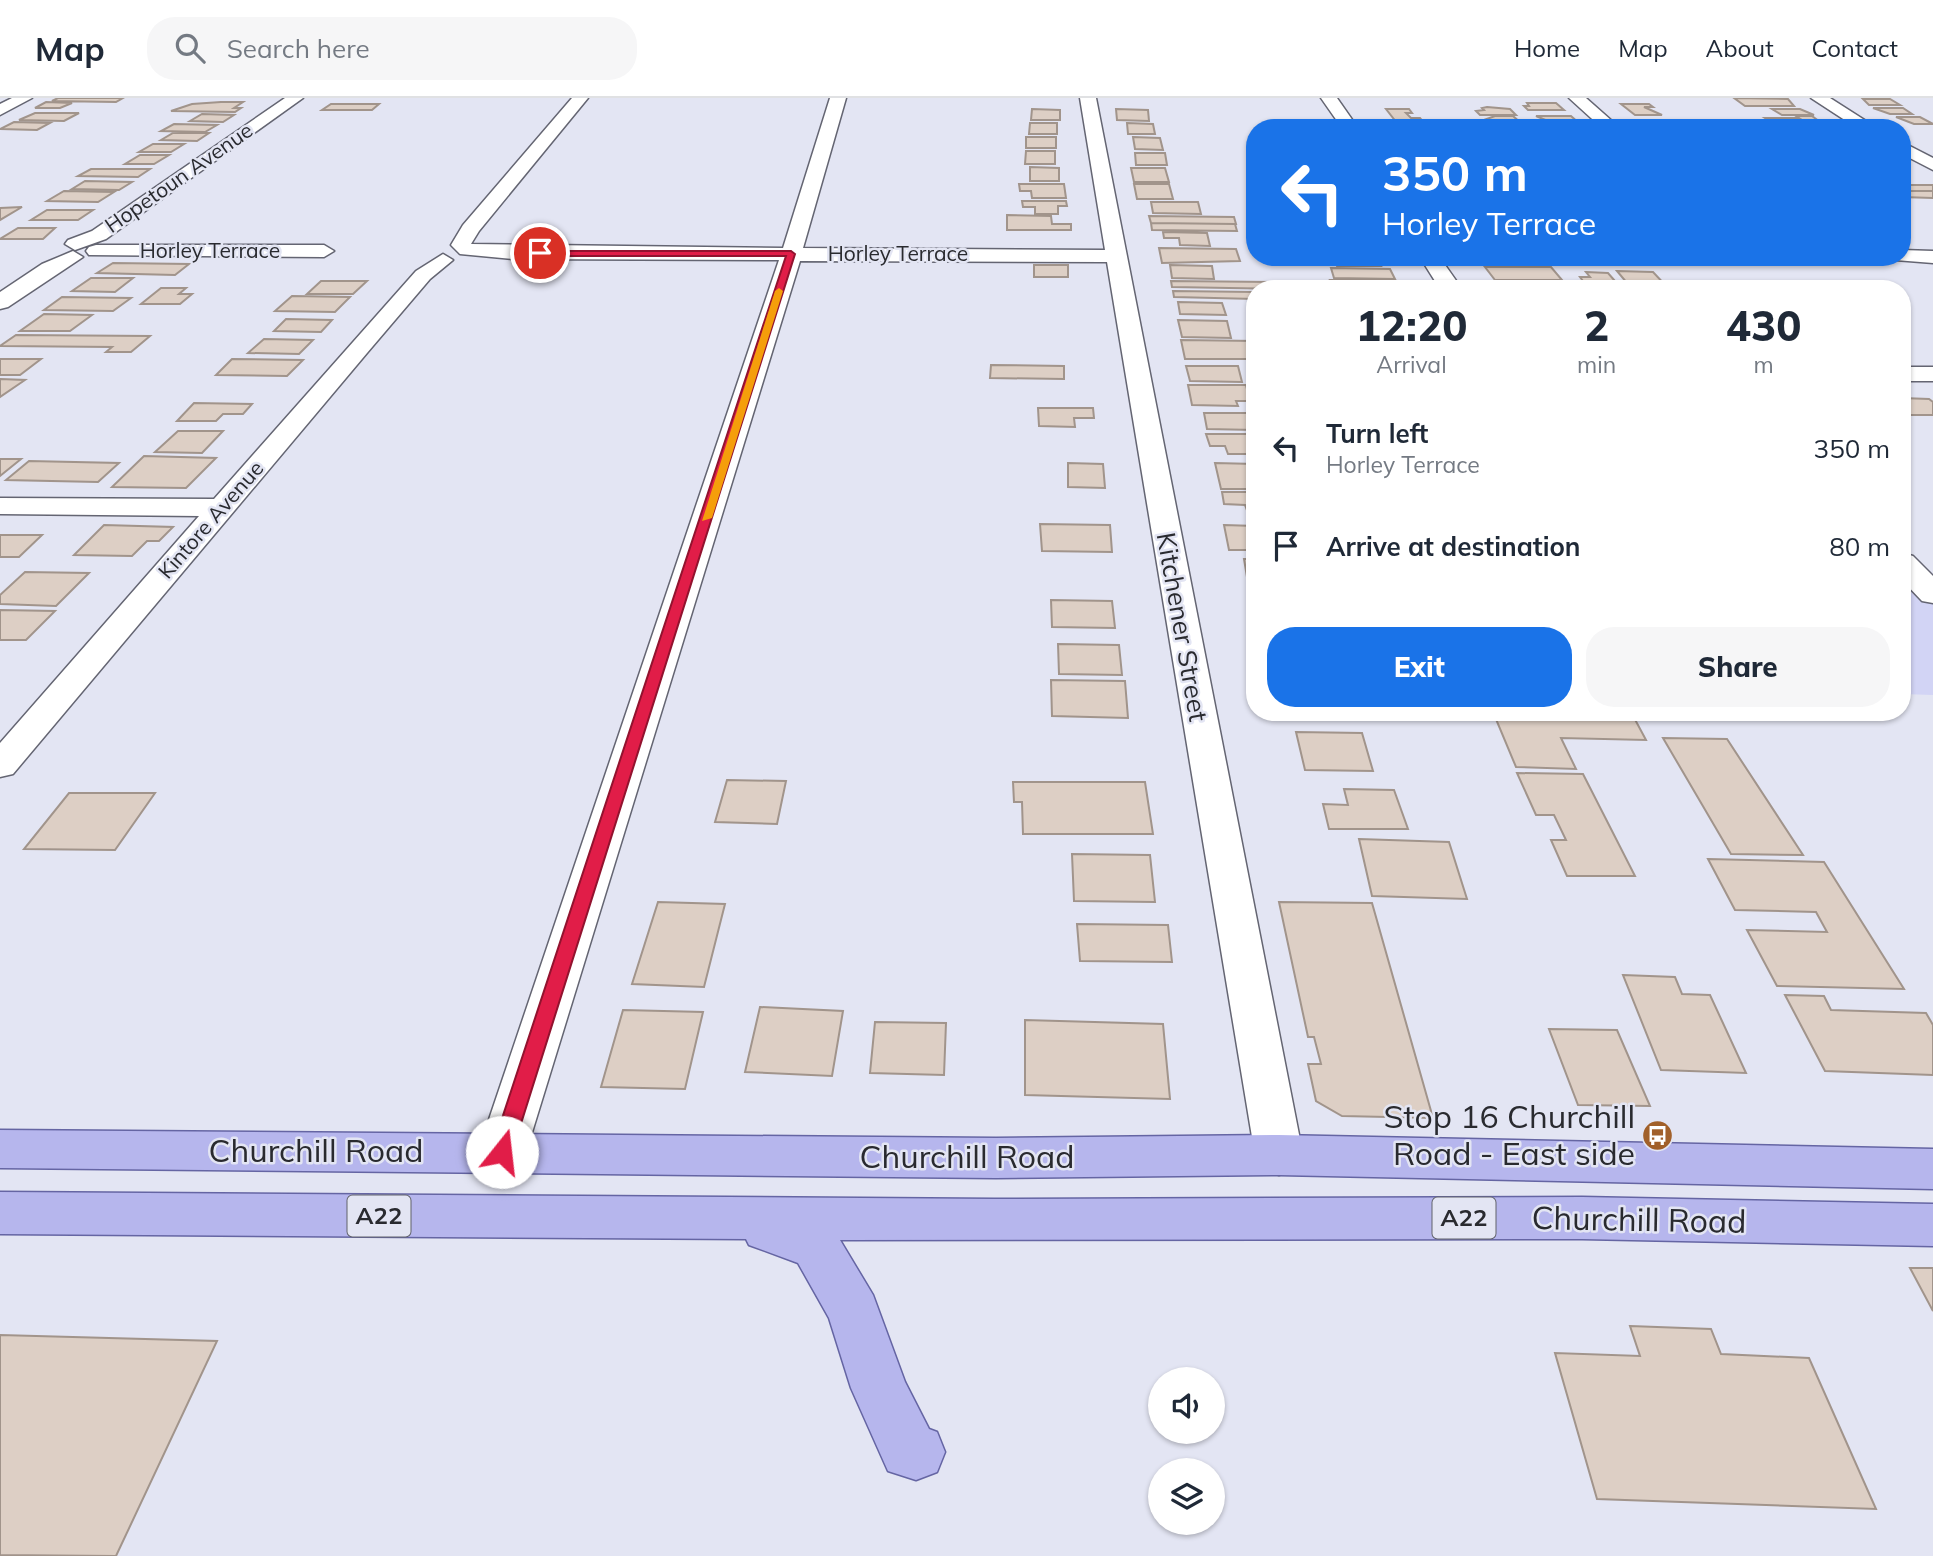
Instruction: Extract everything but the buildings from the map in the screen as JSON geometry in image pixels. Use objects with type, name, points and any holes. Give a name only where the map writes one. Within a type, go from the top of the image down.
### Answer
[{"type":"main road","name":"Churchill Road","points":[[0,1149],[996,1158],[1279,1155],[1933,1169]]},
{"type":"main road","name":"Churchill Road","points":[[0,1213],[758,1219],[1582,1217],[1933,1225]]},
{"type":"main road","points":[[758,1219],[759,1227],[816,1247],[854,1312],[879,1388],[909,1451],[916,1452]]},
{"type":"street","points":[[0,110],[24,98]]},
{"type":"street","name":"Hopetoun Avenue","points":[[0,302],[295,98]]},
{"type":"street","name":"Kintore Avenue","points":[[0,766],[580,98]]},
{"type":"street","points":[[502,1152],[791,254],[838,98]]},
{"type":"street","name":"Kitchener Street","points":[[1088,98],[1279,1155]]},
{"type":"street","points":[[1329,98],[1344,119]]},
{"type":"street","points":[[1577,98],[1602,119]]},
{"type":"street","points":[[1819,98],[1854,119]]},
{"type":"street","points":[[1911,152],[1933,165]]},
{"type":"street","name":"Horley Terrace","points":[[77,251],[324,251]]},
{"type":"street","name":"Horley Terrace","points":[[444,252],[1116,256]]},
{"type":"street","points":[[1911,256],[1933,257]]},
{"type":"street","points":[[1911,374],[1933,374]]},
{"type":"street","points":[[0,506],[222,508]]},
{"type":"street","points":[[1911,549],[1933,549]]},
{"type":"street","points":[[1911,571],[1933,594]]},
{"type":"shaded area","points":[[1911,580],[1933,603],[1933,695],[1911,694]]},
{"type":"slow traffic","points":[[706,518],[779,291]]},
{"type":"place","name":"Stop 16 Churchill Road - East side","points":[[1658,1135]]},
{"type":"route","points":[[502,1152],[791,254],[540,253]]}]
